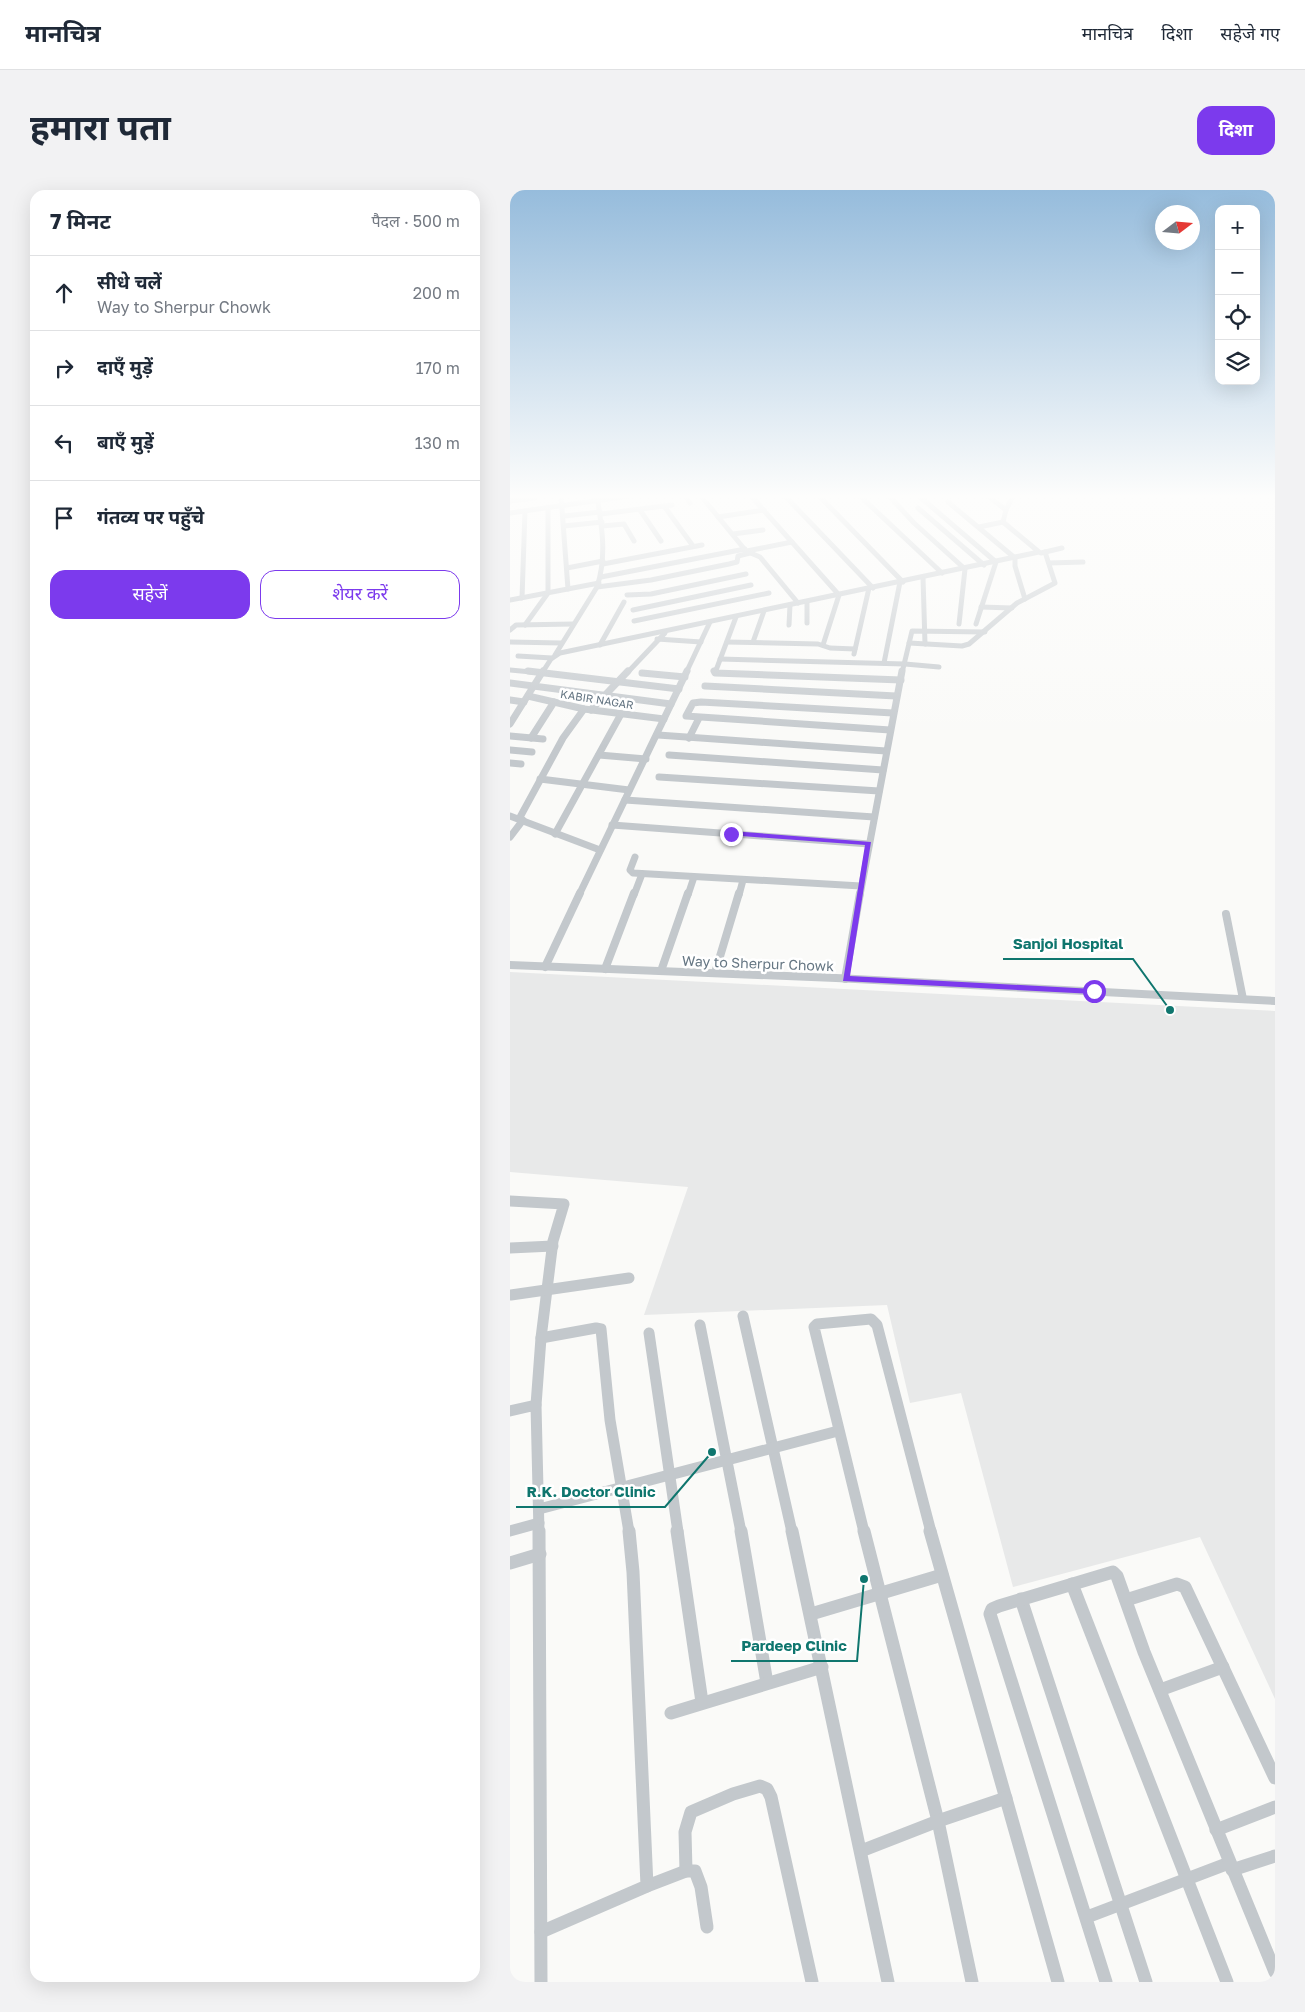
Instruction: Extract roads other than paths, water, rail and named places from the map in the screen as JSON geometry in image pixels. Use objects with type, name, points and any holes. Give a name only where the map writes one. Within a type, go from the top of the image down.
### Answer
[{"type":"street","points":[[522,598],[523,580]]},
{"type":"street","points":[[525,625],[548,593],[549,580]]},
{"type":"street","points":[[568,580],[568,589]]},
{"type":"street","points":[[510,600],[610,580]]},
{"type":"street","points":[[599,582],[625,580]]},
{"type":"street","points":[[681,580],[705,607],[712,621]]},
{"type":"street","points":[[627,595],[647,595],[721,580]]},
{"type":"street","points":[[778,580],[798,603]]},
{"type":"street","points":[[825,580],[839,595]]},
{"type":"street","points":[[863,580],[871,588]]},
{"type":"street","points":[[518,656],[554,656],[912,580]]},
{"type":"street","points":[[924,580],[925,644]]},
{"type":"street","points":[[959,624],[964,580]]},
{"type":"street","points":[[976,624],[990,580]]},
{"type":"street","points":[[1019,580],[1025,599]]},
{"type":"street","points":[[910,643],[966,645],[985,632],[1012,608],[1055,583],[1054,580]]},
{"type":"street","points":[[510,722],[554,656],[599,582]]},
{"type":"street","points":[[884,663],[901,582]]},
{"type":"street","points":[[634,610],[751,586]]},
{"type":"street","points":[[852,662],[871,588]]},
{"type":"street","points":[[634,621],[769,593]]},
{"type":"street","points":[[823,645],[839,595]]},
{"type":"street","points":[[600,645],[624,602]]},
{"type":"street","points":[[807,602],[807,623]]},
{"type":"street","points":[[789,625],[790,605]]},
{"type":"street","points":[[981,607],[1012,608]]},
{"type":"street","points":[[753,642],[764,611]]},
{"type":"street","points":[[736,616],[715,673],[901,680]]},
{"type":"street","points":[[545,967],[712,621]]},
{"type":"street","points":[[510,630],[514,626],[573,624]]},
{"type":"street","points":[[845,979],[896,696],[913,630],[985,632]]},
{"type":"street","points":[[510,837],[521,820],[540,779],[567,732],[667,631]]},
{"type":"street","points":[[657,639],[701,642]]},
{"type":"street","points":[[510,642],[561,643]]},
{"type":"street","points":[[727,642],[823,645],[833,649],[856,648]]},
{"type":"street","points":[[720,659],[884,663],[939,667]]},
{"type":"street","points":[[510,670],[543,672],[617,683],[679,689]]},
{"type":"street","points":[[642,673],[685,677]]},
{"type":"street","points":[[510,683],[671,704]]},
{"type":"street","points":[[705,686],[896,696]]},
{"type":"street","name":"KABIR NAGAR","points":[[510,700],[526,699],[554,702],[588,709],[664,719]]},
{"type":"street","points":[[531,738],[554,702]]},
{"type":"street","points":[[890,730],[686,716],[693,703],[697,702],[893,713]]},
{"type":"street","points":[[555,834],[621,714]]},
{"type":"street","points":[[689,738],[699,718]]},
{"type":"street","points":[[658,735],[886,751]]},
{"type":"street","points":[[510,736],[543,739]]},
{"type":"street","points":[[510,750],[532,752]]},
{"type":"street","points":[[599,755],[646,759]]},
{"type":"street","points":[[669,755],[883,770]]},
{"type":"street","points":[[510,763],[521,764]]},
{"type":"street","points":[[659,777],[879,792]]},
{"type":"street","points":[[540,779],[629,790]]},
{"type":"street","points":[[625,800],[874,817]]},
{"type":"street","points":[[510,816],[600,850]]},
{"type":"street","points":[[612,826],[869,844]]},
{"type":"street","points":[[635,857],[631,872],[642,874],[861,886]]},
{"type":"street","points":[[605,969],[642,874]]},
{"type":"street","points":[[661,971],[694,877]]},
{"type":"street","points":[[714,973],[743,880]]},
{"type":"street","points":[[1226,914],[1243,999]]},
{"type":"street","name":"Way to Sherpur Chowk","points":[[510,965],[845,979],[1275,1001]]},
{"type":"street","points":[[510,1201],[564,1204],[553,1246],[541,1338],[536,1405],[540,1523],[542,1982]]},
{"type":"street","points":[[510,1248],[553,1246]]},
{"type":"street","points":[[511,1295],[629,1278]]},
{"type":"street","points":[[742,1316],[811,1614],[888,1982]]},
{"type":"street","points":[[972,1982],[938,1821],[838,1431],[814,1326],[817,1324],[871,1319],[876,1325],[942,1575],[1058,1982]]},
{"type":"street","points":[[700,1325],[728,1461],[767,1683]]},
{"type":"street","points":[[541,1338],[596,1328],[602,1330],[610,1420],[628,1517],[636,1616],[647,1886]]},
{"type":"street","points":[[649,1333],[702,1702]]},
{"type":"street","points":[[510,1411],[536,1405]]},
{"type":"street","points":[[539,1509],[838,1431]]},
{"type":"street","points":[[510,1531],[540,1523]]},
{"type":"street","points":[[510,1562],[540,1554]]},
{"type":"street","points":[[1106,1982],[1088,1918],[990,1619],[992,1609],[1113,1572],[1117,1576],[1160,1690],[1275,1972]]},
{"type":"street","points":[[811,1614],[942,1575]]},
{"type":"street","points":[[1072,1584],[1226,1982]]},
{"type":"street","points":[[1126,1600],[1177,1584],[1183,1585],[1275,1778]]},
{"type":"street","points":[[1021,1599],[1146,1982]]},
{"type":"street","points":[[671,1713],[822,1667]]},
{"type":"street","points":[[1160,1690],[1223,1667]]},
{"type":"street","points":[[686,1871],[686,1825],[691,1812],[733,1794],[760,1786],[767,1789],[771,1797],[812,1982]]},
{"type":"street","points":[[862,1851],[938,1821],[1006,1798]]},
{"type":"street","points":[[1216,1830],[1275,1807]]},
{"type":"street","points":[[1088,1918],[1187,1879],[1275,1856]]},
{"type":"street","points":[[541,1932],[686,1871],[695,1871],[698,1878],[707,1927]]},
{"type":"place","name":"Sanjoi Hospital","points":[[1170,1010]]},
{"type":"place","name":"R.K. Doctor Clinic","points":[[712,1452]]},
{"type":"place","name":"Pardeep Clinic","points":[[864,1579]]}]
